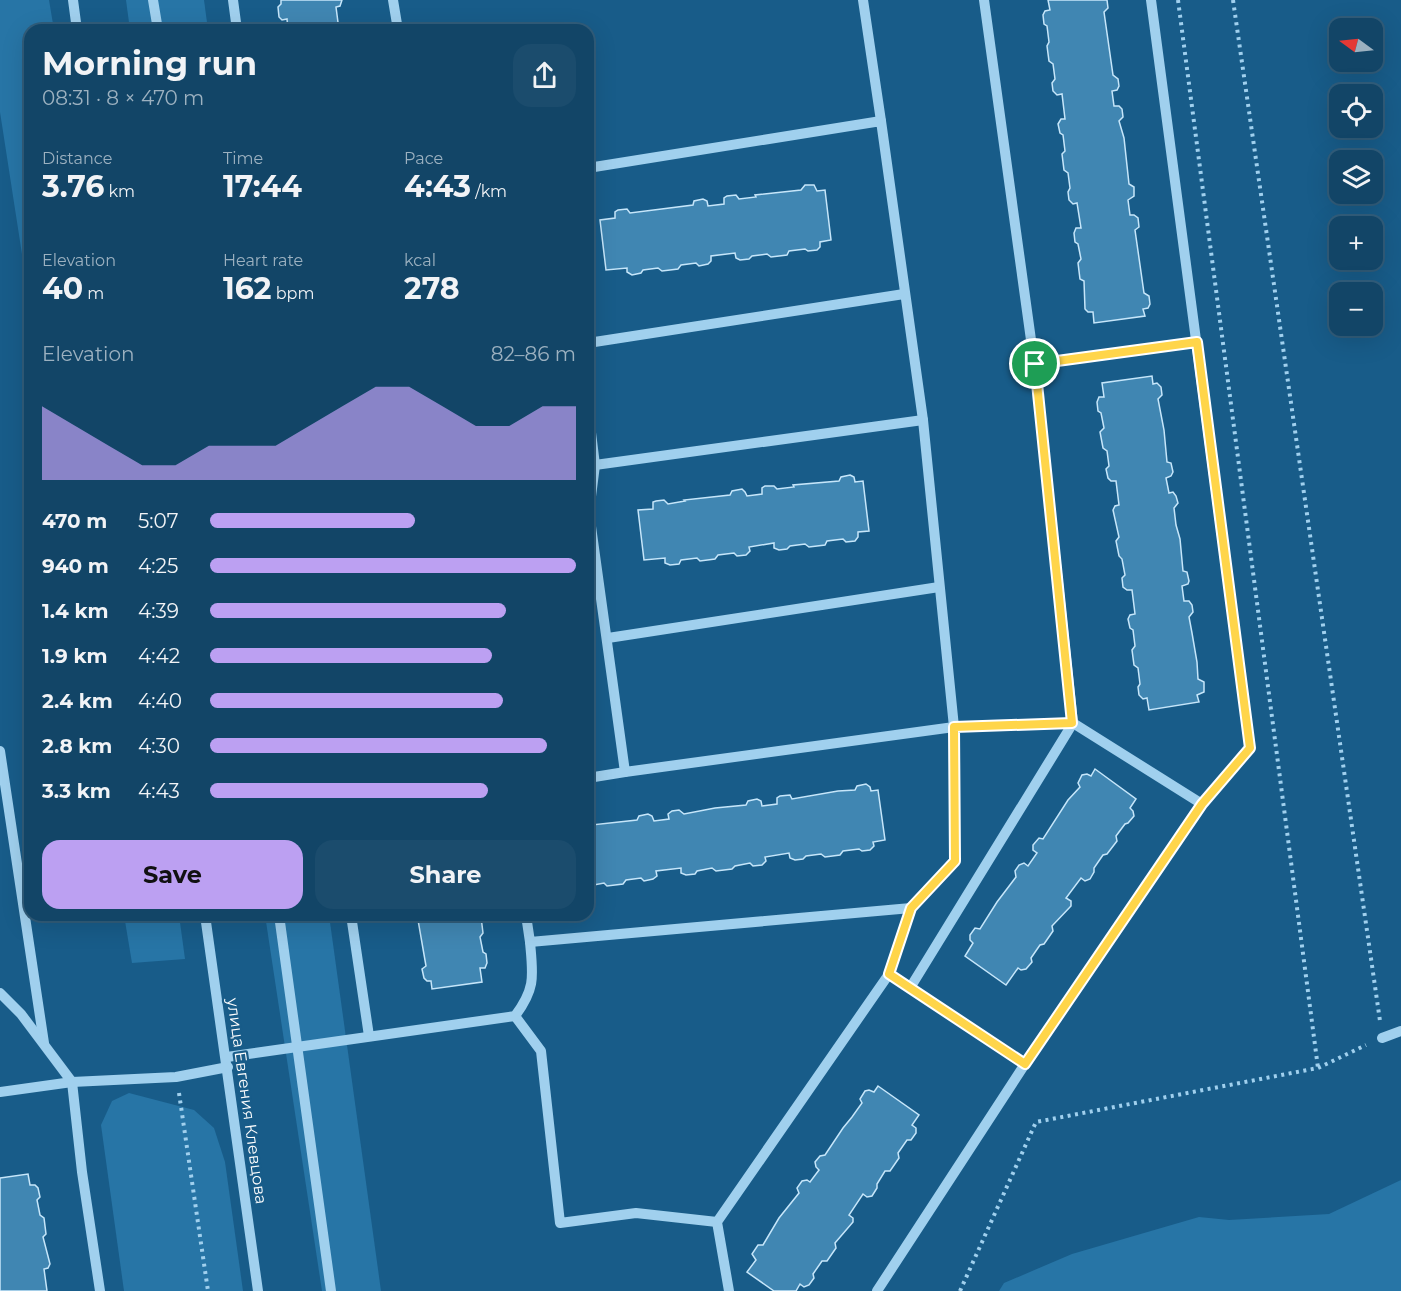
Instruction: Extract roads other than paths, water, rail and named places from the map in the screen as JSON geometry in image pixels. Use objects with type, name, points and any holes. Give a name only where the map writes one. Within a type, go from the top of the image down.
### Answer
[{"type":"street","points":[[73,0],[76,24]]},
{"type":"street","points":[[153,0],[157,24]]},
{"type":"street","points":[[233,0],[236,24]]},
{"type":"street","points":[[393,0],[397,24]]},
{"type":"street","points":[[729,1291],[717,1222],[889,974],[911,908],[955,861],[954,727],[923,420],[863,0]]},
{"type":"street","points":[[910,988],[1072,723],[1035,364],[984,0]]},
{"type":"street","points":[[877,1291],[1025,1064],[1202,804],[1250,748],[1151,0]]},
{"type":"street","points":[[594,167],[881,121]]},
{"type":"street","points":[[594,342],[904,294]]},
{"type":"street","points":[[1035,364],[1197,342]]},
{"type":"street","points":[[595,465],[923,420]]},
{"type":"street","points":[[594,457],[594,472]]},
{"type":"street","points":[[594,550],[625,772]]},
{"type":"street","points":[[608,638],[939,587]]},
{"type":"street","points":[[594,777],[954,727],[1072,723],[1202,804]]},
{"type":"street","points":[[0,751],[24,908]]},
{"type":"street","points":[[530,942],[911,908]]},
{"type":"street","points":[[26,921],[45,1046]]},
{"type":"street","name":"улица Евгения Клевцова","points":[[206,921],[258,1291]]},
{"type":"street","points":[[280,921],[331,1291]]},
{"type":"street","points":[[352,921],[369,1036]]},
{"type":"street","points":[[0,1092],[72,1082],[176,1077],[227,1062],[297,1046],[515,1016],[528,999],[533,975],[527,921]]},
{"type":"street","points":[[889,974],[1025,1064]]},
{"type":"street","points":[[0,993],[21,1014],[72,1082],[82,1172],[100,1291]]},
{"type":"street","points":[[515,1016],[541,1051],[560,1223],[636,1213],[717,1222]]},
{"type":"street","points":[[1382,1038],[1401,1030]]}]
